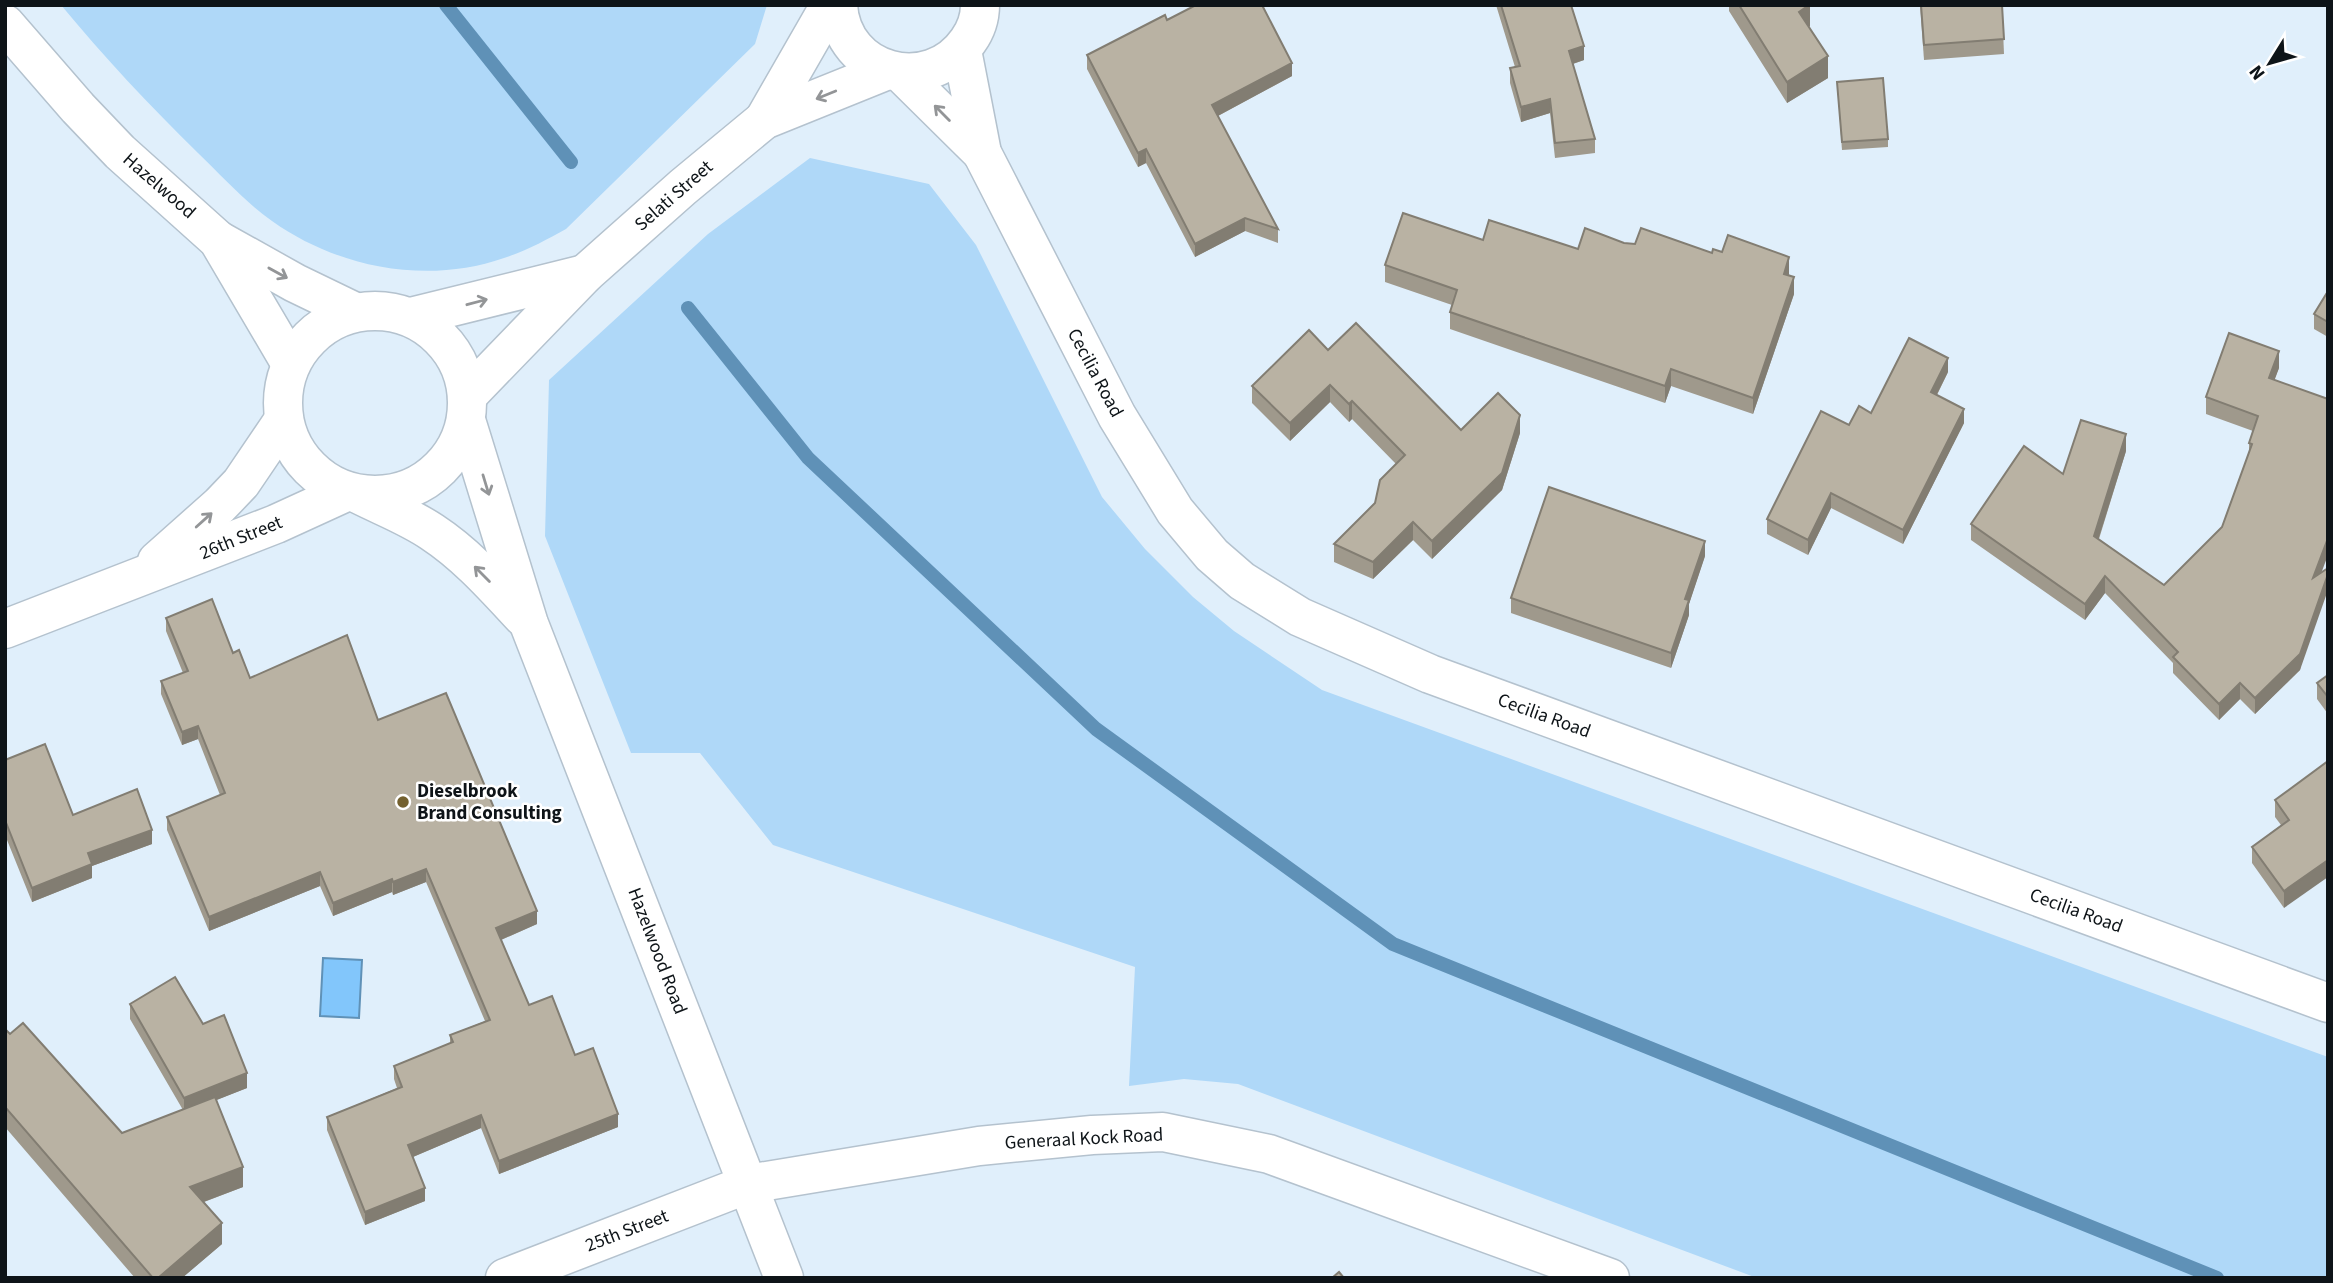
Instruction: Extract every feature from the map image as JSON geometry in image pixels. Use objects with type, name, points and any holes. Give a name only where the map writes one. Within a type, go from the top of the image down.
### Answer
[{"type":"street","name":"Selati Street","points":[[764,120],[830,5]]},
{"type":"street","name":"Cecilia Road","points":[[838,5],[839,18],[849,41],[866,59],[895,72],[982,153]]},
{"type":"street","points":[[962,50],[975,31],[982,7]]},
{"type":"street","name":"Hazelwood","points":[[5,24],[120,152],[218,240],[291,364]]},
{"type":"street","name":"Selati Street","points":[[467,408],[595,265],[764,120],[895,72],[924,72],[945,64],[962,50]]},
{"type":"street","name":"Cecilia Road","points":[[962,50],[982,153],[1130,437],[1175,512],[1212,555],[1242,582],[1300,617],[1430,674],[2328,1003]]},
{"type":"street","points":[[218,240],[295,283],[355,312]]},
{"type":"street","name":"Selati Street","points":[[411,317],[595,265]]},
{"type":"street","points":[[383,310],[411,317],[433,330],[450,348],[462,371],[467,408],[459,443],[446,463],[428,480],[407,491],[384,495],[353,493],[317,476],[295,452],[284,421],[282,392],[291,364],[306,340],[328,322],[355,312],[383,310]]},
{"type":"street","name":"Hazelwood Road","points":[[467,408],[529,624],[785,1278]]},
{"type":"street","name":"26th Street","points":[[134,581],[199,525],[241,483],[284,421]]},
{"type":"street","name":"Hazelwood Road","points":[[353,493],[412,519],[434,533],[465,557],[529,624]]},
{"type":"street","name":"26th Street","points":[[5,629],[134,581],[353,493]]},
{"type":"street","name":"Generaal Kock Road","points":[[748,1184],[979,1146],[1092,1135],[1164,1132],[1269,1154],[1610,1278]]},
{"type":"street","name":"25th Street","points":[[505,1278],[748,1184]]},
{"type":"shaded area","points":[[61,5],[767,5],[755,44],[566,229],[504,258],[475,266],[414,271],[354,260],[325,250],[298,237],[262,214],[145,99]]},
{"type":"shaded area","points":[[810,158],[929,184],[976,245],[1102,497],[1145,549],[1193,597],[1234,631],[1322,690],[2328,1057],[2328,1278],[1757,1278],[1238,1084],[1184,1079],[1129,1086],[1135,967],[773,845],[700,753],[631,753],[545,536],[549,380],[708,234]]},
{"type":"shaded area","points":[[323,958],[362,960],[359,1018],[320,1016]]},
{"type":"building","points":[[1196,5],[1262,5],[1292,63],[1212,105],[1278,229],[1245,218],[1195,244],[1146,149],[1138,153],[1087,55],[1165,15],[1167,20]]},
{"type":"building","points":[[1501,5],[1571,5],[1584,46],[1569,51],[1595,139],[1555,143],[1550,99],[1521,107],[1510,68],[1520,66]]},
{"type":"building","points":[[1739,5],[1809,5],[1799,12],[1828,56],[1787,82]]},
{"type":"building","points":[[1921,5],[2002,5],[2004,39],[1924,45]]},
{"type":"building","points":[[1883,78],[1888,139],[1842,142],[1837,82]]},
{"type":"building","points":[[1403,213],[1483,240],[1489,220],[1578,249],[1585,228],[1624,243],[1635,244],[1641,228],[1712,253],[1713,249],[1722,252],[1728,235],[1789,257],[1784,274],[1794,277],[1753,398],[1671,369],[1665,386],[1450,312],[1457,290],[1385,265]]},
{"type":"building","points":[[2328,291],[2328,322],[2314,314]]},
{"type":"building","points":[[1356,323],[1461,430],[1498,393],[1520,415],[1502,473],[1432,541],[1413,522],[1373,562],[1334,544],[1375,503],[1380,480],[1405,455],[1352,401],[1349,404],[1330,385],[1290,423],[1252,386],[1309,330],[1328,350]]},
{"type":"building","points":[[2229,333],[2279,351],[2269,378],[2328,399],[2328,538],[2313,578],[2328,568],[2328,574],[2300,654],[2255,698],[2240,683],[2219,704],[2173,657],[2178,652],[2105,576],[2085,604],[1971,524],[2024,446],[2063,474],[2081,420],[2126,434],[2094,536],[2164,585],[2222,527],[2252,444],[2249,443],[2258,416],[2206,397]]},
{"type":"building","points":[[1909,338],[1948,358],[1931,392],[1964,409],[1903,530],[1831,493],[1808,540],[1767,519],[1821,411],[1849,425],[1859,406],[1871,413]]},
{"type":"building","points":[[1549,487],[1705,541],[1685,599],[1689,600],[1671,653],[1511,598]]},
{"type":"building","points":[[212,599],[233,653],[239,650],[250,678],[347,635],[378,720],[446,693],[537,911],[496,928],[529,1005],[552,996],[575,1055],[593,1048],[618,1114],[499,1161],[481,1115],[408,1145],[425,1188],[365,1212],[327,1117],[402,1087],[394,1066],[453,1042],[450,1035],[490,1020],[426,869],[393,882],[392,879],[333,903],[320,872],[209,917],[167,817],[225,793],[198,726],[182,732],[161,681],[188,671],[166,618]]},
{"type":"building","points":[[2328,675],[2328,697],[2317,683]]},
{"type":"building","points":[[45,744],[73,815],[137,789],[152,830],[88,853],[92,864],[32,888],[5,820],[5,760]]},
{"type":"building","points":[[2328,761],[2328,860],[2284,891],[2252,847],[2289,820],[2275,800]]},
{"type":"building","points":[[175,977],[203,1024],[224,1015],[247,1073],[184,1098],[130,1004]]},
{"type":"building","points":[[23,1023],[122,1133],[215,1097],[243,1167],[190,1187],[222,1223],[158,1278],[153,1278],[5,1107],[5,1029],[10,1034]]},
{"type":"building","points":[[1339,1272],[1344,1278],[1332,1278]]},
{"type":"waterway","points":[[446,5],[571,162]]},
{"type":"waterway","points":[[688,308],[808,458],[1096,729],[1393,944],[2217,1278]]},
{"type":"place","name":"Dieselbrook Brand Consulting","points":[[403,802]]}]
